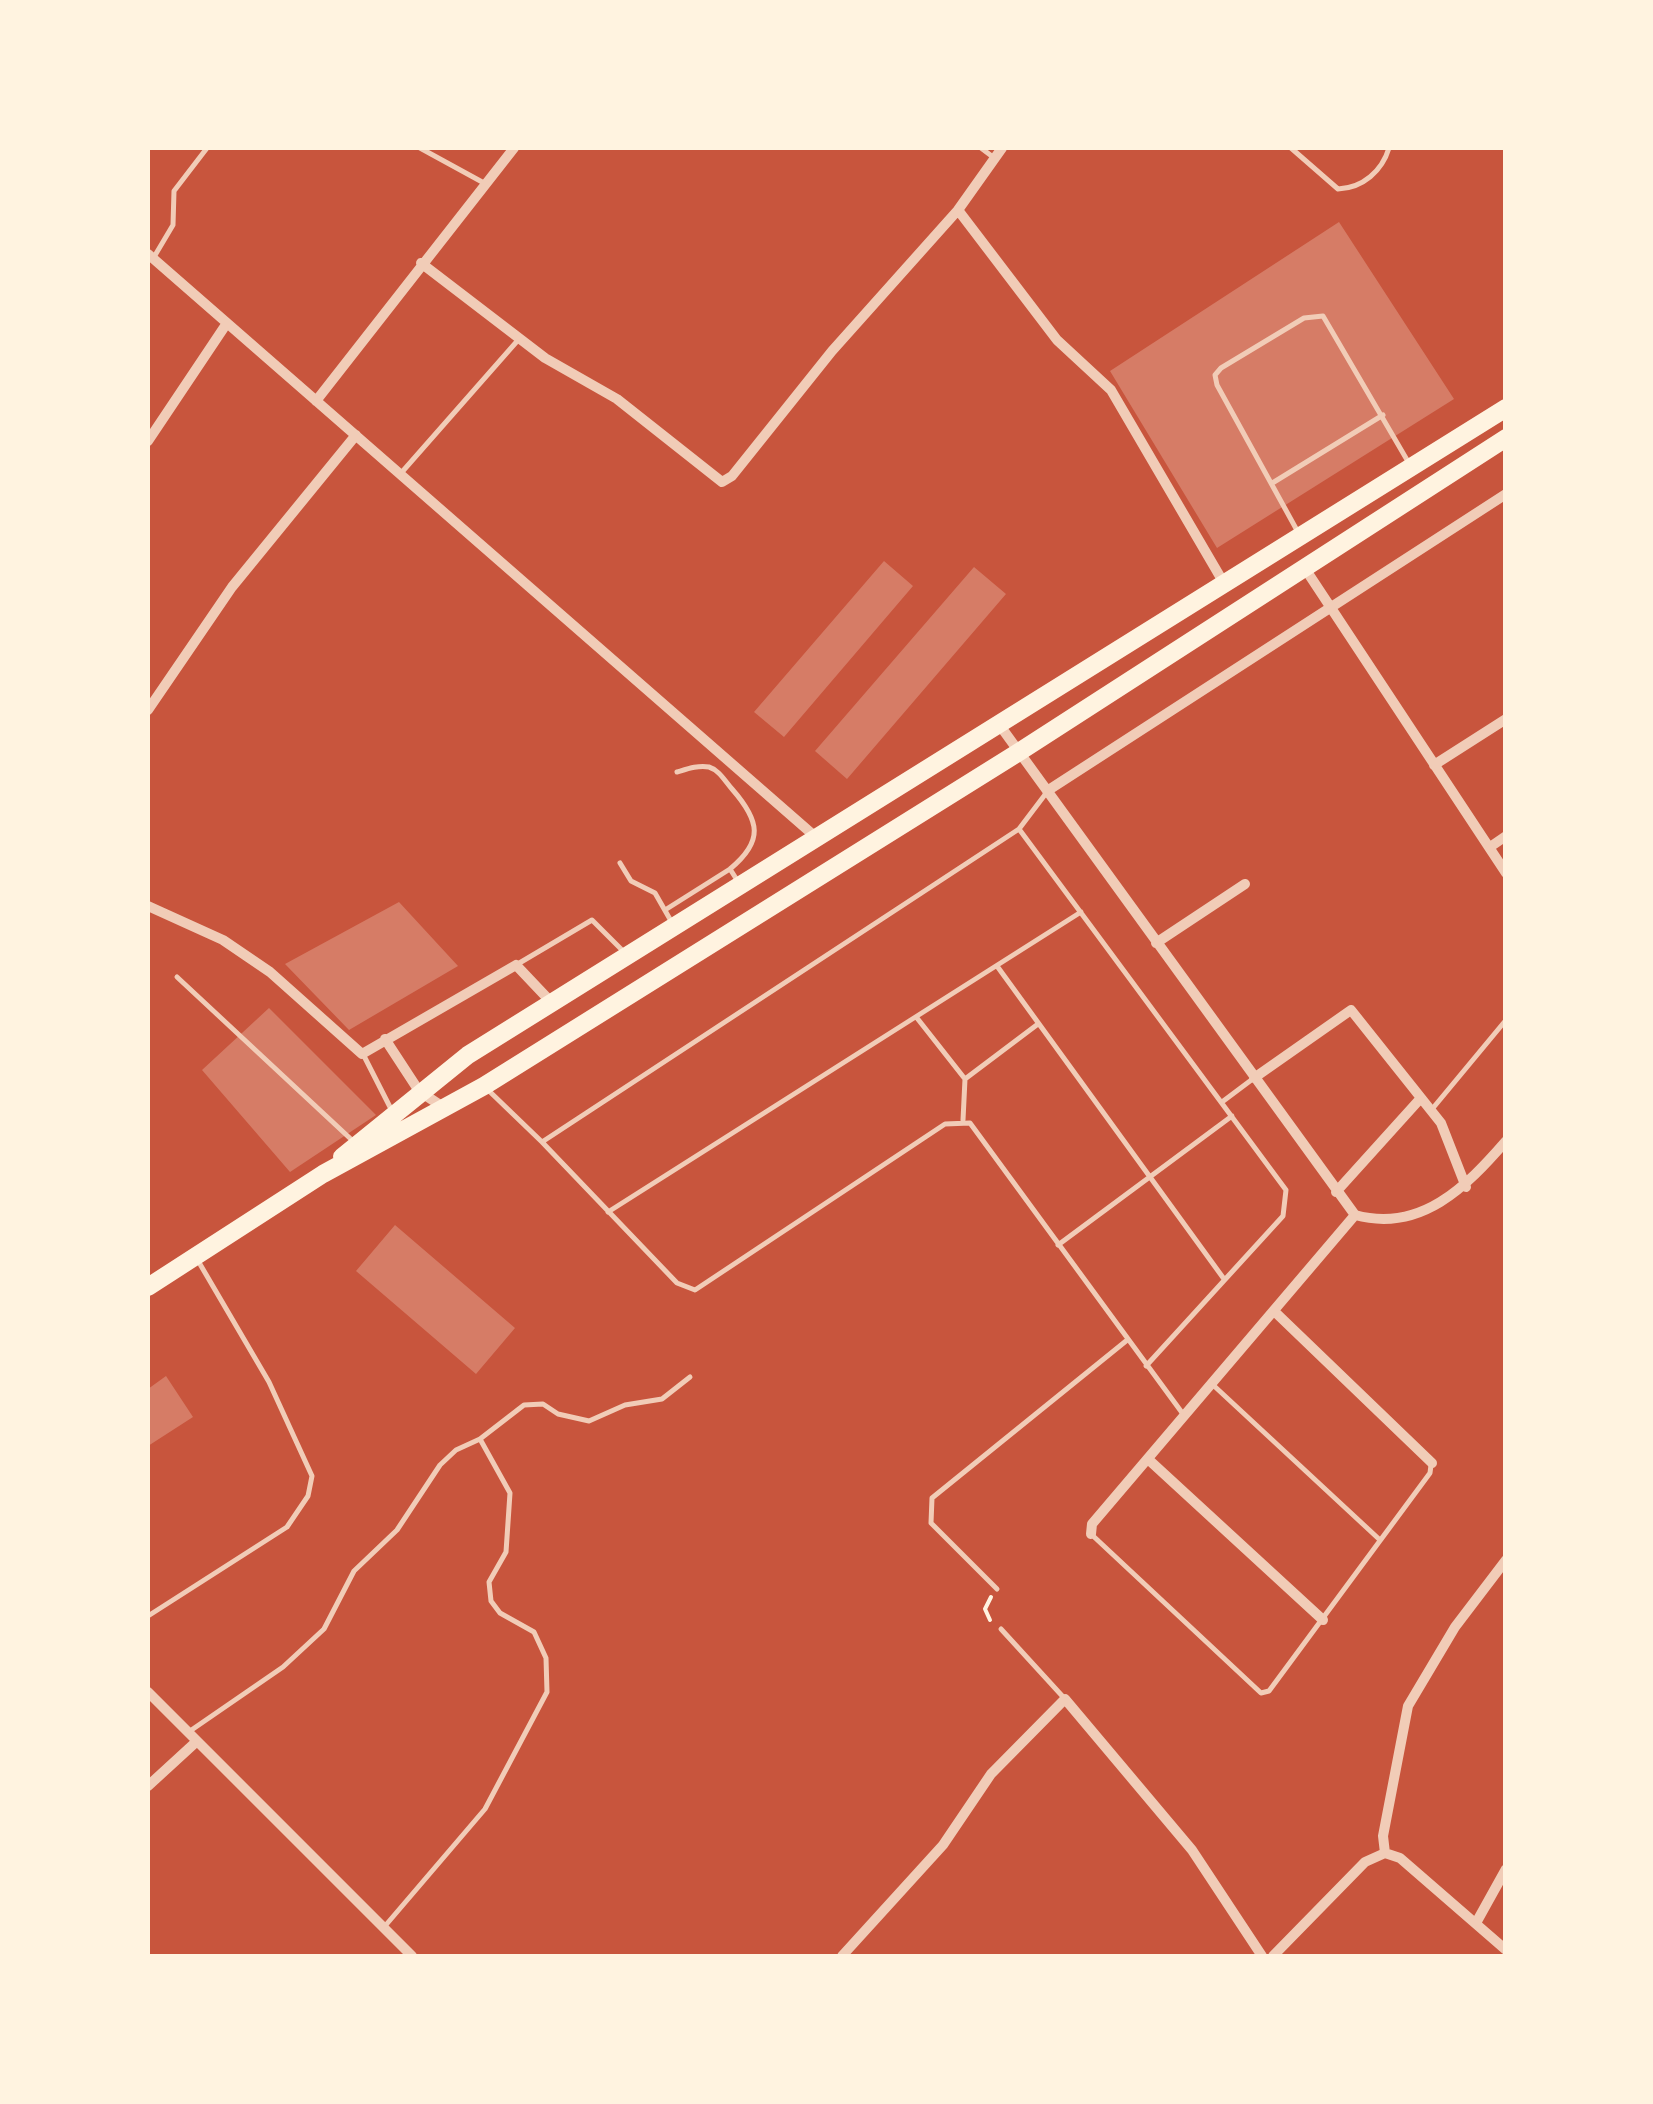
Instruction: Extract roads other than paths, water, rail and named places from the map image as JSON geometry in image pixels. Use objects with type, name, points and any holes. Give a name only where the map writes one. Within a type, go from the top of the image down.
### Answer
[{"type":"highway","points":[[323,1174],[419,1091],[552,1003],[1001,727],[1506,408]]},
{"type":"highway","points":[[148,1287],[323,1174],[484,1086],[1020,752],[1506,438]]},
{"type":"street","points":[[316,401],[514,148]]},
{"type":"street","points":[[421,263],[519,339],[617,398],[722,482],[732,476],[832,351],[958,210],[1002,148]]},
{"type":"street","points":[[958,210],[1057,340],[1111,390],[1225,586]]},
{"type":"street","points":[[150,256],[818,839]]},
{"type":"street","points":[[148,441],[227,323]]},
{"type":"street","points":[[148,710],[232,587],[356,436]]},
{"type":"street","points":[[1048,791],[1506,494]]},
{"type":"street","points":[[1304,566],[1506,873]]},
{"type":"street","points":[[1434,766],[1506,719]]},
{"type":"street","points":[[1001,727],[1355,1215],[1376,1221],[1427,1210],[1466,1187],[1506,1141]]},
{"type":"street","points":[[1490,847],[1506,836]]},
{"type":"street","points":[[1156,943],[1245,884]]},
{"type":"street","points":[[148,906],[223,940],[254,961],[362,1054],[516,964],[552,1003]]},
{"type":"street","points":[[1254,1078],[1351,1010],[1431,1110],[1451,1142],[1466,1187]]},
{"type":"street","points":[[385,1039],[419,1091],[446,1109]]},
{"type":"street","points":[[1336,1192],[1420,1098]]},
{"type":"street","points":[[1091,1534],[1092,1524],[1355,1215]]},
{"type":"street","points":[[1274,1311],[1432,1463]]},
{"type":"street","points":[[1149,1460],[1322,1620]]},
{"type":"street","points":[[1385,1853],[1382,1836],[1408,1706],[1455,1626],[1506,1560]]},
{"type":"street","points":[[148,1692],[412,1956]]},
{"type":"street","points":[[842,1956],[943,1846],[991,1774],[1065,1699],[1192,1850],[1262,1956]]},
{"type":"street","points":[[148,1786],[191,1738]]},
{"type":"street","points":[[1273,1956],[1365,1862],[1385,1853],[1400,1858],[1506,1950]]},
{"type":"street","points":[[1476,1923],[1506,1869]]},
{"type":"lane","points":[[150,256],[173,226],[174,192],[207,148]]},
{"type":"lane","points":[[420,148],[484,183]]},
{"type":"lane","points":[[981,148],[993,157]]},
{"type":"lane","points":[[1291,148],[1338,189],[1358,186],[1382,166],[1389,148]]},
{"type":"lane","points":[[1301,538],[1274,482],[1217,385],[1215,375],[1221,368],[1304,318],[1323,316],[1411,468]]},
{"type":"lane","points":[[400,474],[519,339]]},
{"type":"lane","points":[[1274,482],[1383,415]]},
{"type":"lane","points":[[664,910],[730,870],[751,850],[754,841],[747,806],[716,770],[706,766],[677,772]]},
{"type":"lane","points":[[542,1142],[1019,829],[1048,791]]},
{"type":"lane","points":[[1019,829],[1286,1190],[1283,1216],[1146,1366]]},
{"type":"lane","points":[[620,864],[631,881],[655,893],[674,928]]},
{"type":"lane","points":[[730,870],[741,887]]},
{"type":"lane","points":[[608,1212],[1081,912]]},
{"type":"lane","points":[[516,964],[592,920],[628,956]]},
{"type":"lane","points":[[996,966],[1225,1280]]},
{"type":"lane","points":[[177,977],[356,1144]]},
{"type":"lane","points":[[918,1018],[965,1079],[964,1120]]},
{"type":"lane","points":[[1431,1110],[1506,1020]]},
{"type":"lane","points":[[965,1079],[1038,1024]]},
{"type":"lane","points":[[362,1054],[392,1113]]},
{"type":"lane","points":[[1222,1102],[1254,1078]]},
{"type":"lane","points":[[484,1086],[677,1283],[695,1290],[945,1124],[964,1120],[970,1123],[1185,1417]]},
{"type":"lane","points":[[1058,1245],[1232,1116]]},
{"type":"lane","points":[[148,1616],[287,1527],[308,1496],[312,1476],[269,1382],[195,1256]]},
{"type":"lane","points":[[996,1589],[931,1522],[932,1498],[1126,1340]]},
{"type":"lane","points":[[191,1738],[312,1642],[324,1628],[354,1571],[397,1530],[440,1465],[456,1450],[480,1440],[524,1406],[543,1404],[558,1414],[589,1421],[625,1405],[662,1399],[690,1377]]},
{"type":"lane","points":[[1212,1384],[1380,1540]]},
{"type":"lane","points":[[383,1928],[485,1809],[548,1692],[546,1658],[534,1632],[500,1613],[491,1600],[489,1582],[506,1552],[510,1492],[480,1440]]},
{"type":"lane","points":[[1091,1534],[1254,1691],[1270,1691],[1430,1474],[1432,1463]]},
{"type":"lane","points":[[1001,1629],[1065,1699]]}]
